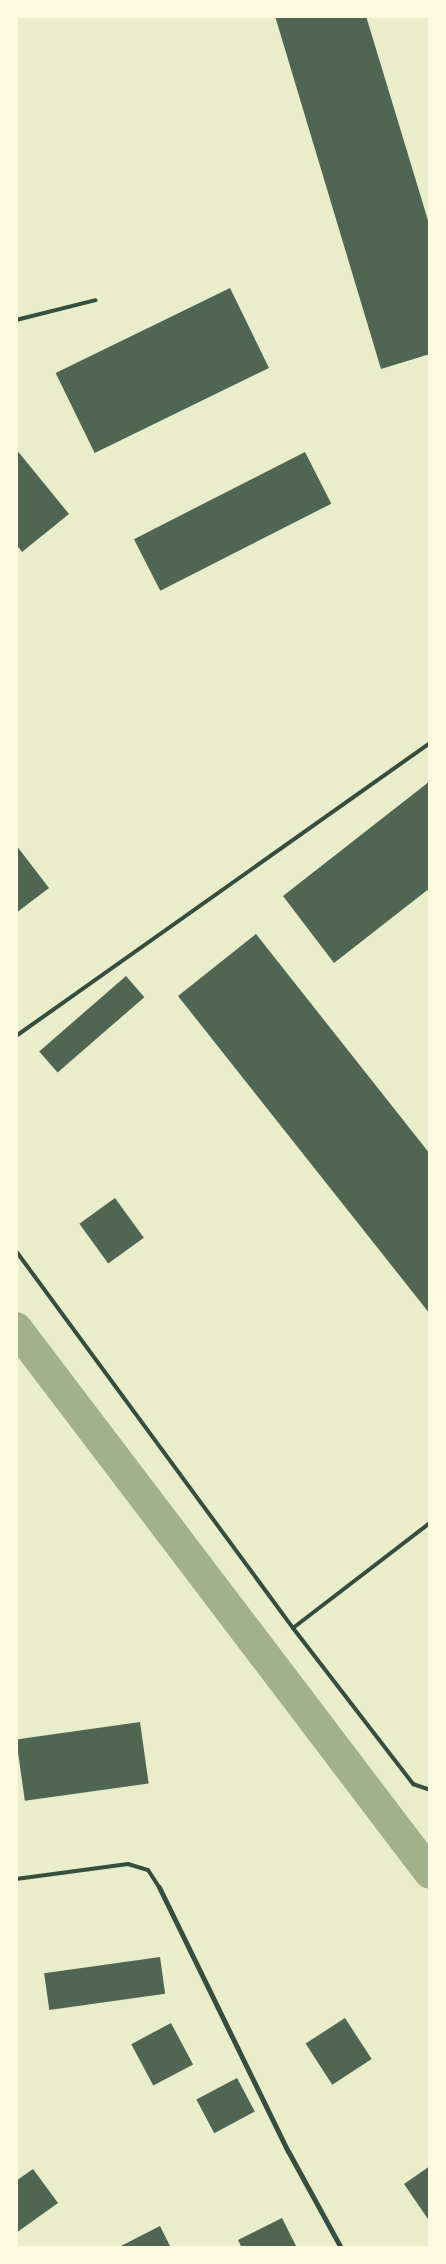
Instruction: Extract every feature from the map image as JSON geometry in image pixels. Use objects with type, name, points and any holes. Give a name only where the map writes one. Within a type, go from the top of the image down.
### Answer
[{"type":"street","points":[[159,1887],[288,2151],[341,2248]]},
{"type":"lane","points":[[16,320],[96,300]]},
{"type":"lane","points":[[16,1036],[430,743]]},
{"type":"lane","points":[[16,1251],[293,1628],[414,1784],[430,1790]]},
{"type":"lane","points":[[293,1628],[430,1523]]},
{"type":"lane","points":[[16,1879],[128,1864],[148,1870],[159,1887]]},
{"type":"building","points":[[275,16],[366,16],[430,227],[430,354],[381,369]]},
{"type":"building","points":[[230,288],[269,368],[95,453],[56,373]]},
{"type":"building","points":[[16,449],[69,514],[22,552],[16,544]]},
{"type":"building","points":[[305,452],[331,504],[160,591],[134,539]]},
{"type":"building","points":[[430,781],[430,888],[334,963],[283,896]]},
{"type":"building","points":[[16,845],[49,888],[16,913]]},
{"type":"building","points":[[256,934],[430,1154],[430,1314],[178,996]]},
{"type":"building","points":[[126,976],[144,997],[58,1073],[39,1051]]},
{"type":"building","points":[[115,1198],[144,1238],[108,1264],[79,1224]]},
{"type":"building","points":[[140,1722],[149,1783],[25,1801],[16,1739]]},
{"type":"building","points":[[160,1957],[165,1994],[49,2010],[44,1973]]},
{"type":"building","points":[[345,2018],[372,2059],[332,2085],[306,2044]]},
{"type":"building","points":[[171,2023],[193,2064],[153,2086],[131,2044]]},
{"type":"building","points":[[237,2078],[255,2112],[214,2133],[196,2100]]},
{"type":"building","points":[[430,2166],[430,2222],[404,2184]]},
{"type":"building","points":[[33,2169],[58,2203],[16,2233],[16,2181]]},
{"type":"building","points":[[282,2218],[297,2248],[242,2248],[238,2240]]},
{"type":"building","points":[[160,2226],[171,2248],[117,2248]]},
{"type":"waterway","points":[[16,1328],[430,1873]]}]
